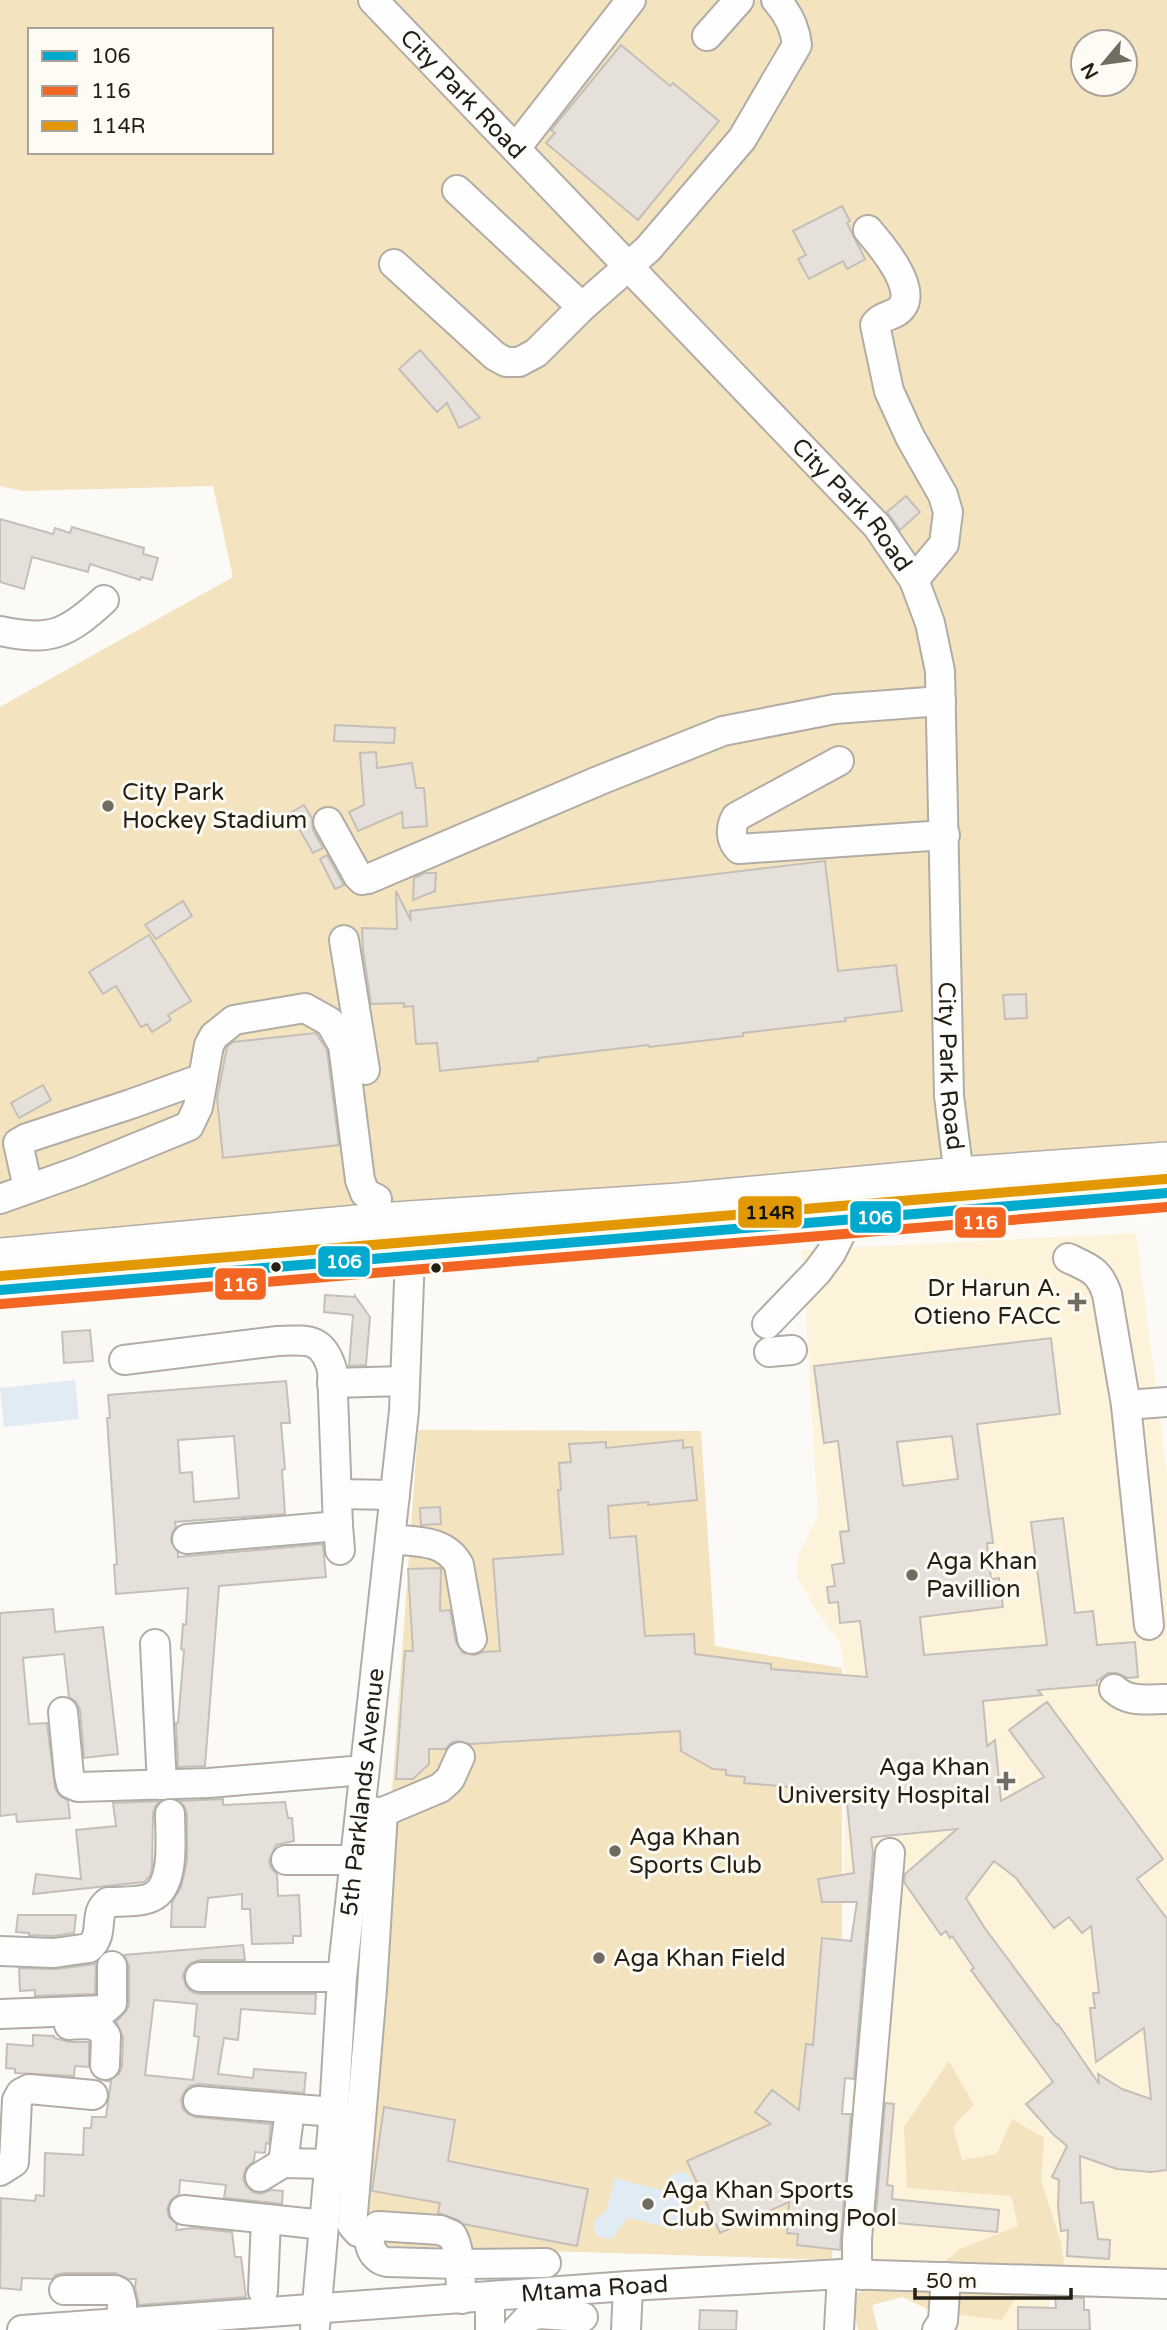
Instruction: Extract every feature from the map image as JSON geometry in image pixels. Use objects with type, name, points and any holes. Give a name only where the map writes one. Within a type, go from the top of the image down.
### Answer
[{"type":"main road","points":[[0,1257],[378,1211],[679,1202],[959,1176],[1167,1161]]},
{"type":"main road","points":[[0,1290],[410,1255],[846,1223],[1167,1193]]},
{"type":"street","name":"City Park Road","points":[[373,0],[877,526],[914,580],[930,623],[940,671],[949,1096],[959,1176]]},
{"type":"street","points":[[516,148],[631,0]]},
{"type":"street","points":[[707,36],[740,0]]},
{"type":"street","points":[[394,264],[495,356],[506,362],[519,362],[536,353],[582,307],[648,249],[742,139],[797,45],[791,22],[776,0]]},
{"type":"street","points":[[457,190],[582,307]]},
{"type":"street","points":[[868,230],[895,265],[904,294],[904,305],[878,320],[876,325],[886,383],[910,437],[943,495],[948,512],[944,544],[914,580]]},
{"type":"street","points":[[12,633],[44,636],[71,627],[104,600]]},
{"type":"street","points":[[328,822],[358,876],[362,880],[368,879],[723,731],[835,709],[942,701]]},
{"type":"street","points":[[839,761],[736,817],[731,825],[736,846],[739,849],[945,835]]},
{"type":"street","points":[[344,940],[372,1112],[378,1211]]},
{"type":"street","points":[[0,1199],[79,1171],[189,1126],[198,1107],[208,1045],[214,1036],[234,1020],[305,1008],[330,1022],[343,1045],[360,1180],[365,1193],[378,1211]]},
{"type":"street","points":[[28,1188],[18,1143],[203,1078]]},
{"type":"street","points":[[767,1324],[817,1272],[846,1223]]},
{"type":"street","name":"5th Parklands Avenue","points":[[316,2320],[334,2112],[342,1977],[356,1860],[372,1811],[364,1770],[404,1411],[410,1255]]},
{"type":"street","points":[[1068,1258],[1094,1270],[1103,1283],[1126,1405],[1149,1625]]},
{"type":"street","points":[[124,1360],[302,1340],[314,1342],[323,1349],[332,1369],[339,1538],[187,1539]]},
{"type":"street","points":[[332,1383],[405,1381]]},
{"type":"street","points":[[1126,1405],[1167,1402]]},
{"type":"street","points":[[337,1494],[395,1495]]},
{"type":"street","points":[[390,1539],[434,1545],[454,1554],[459,1564],[472,1639]]},
{"type":"street","points":[[155,1644],[162,1785]]},
{"type":"street","points":[[1114,1689],[1122,1697],[1130,1699],[1167,1699]]},
{"type":"street","points":[[63,1712],[71,1784],[78,1787],[209,1783],[364,1770]]},
{"type":"street","points":[[460,1757],[450,1779],[440,1788],[372,1811],[372,1989],[352,2225],[358,2232],[369,2235],[373,2256],[379,2261],[546,2263]]},
{"type":"street","points":[[0,1951],[54,1953],[89,1948],[99,1937],[100,1909],[103,1905],[108,1902],[150,1899],[161,1891],[167,1878],[170,1860],[170,1814]]},
{"type":"street","points":[[839,2330],[857,2262],[890,1853]]},
{"type":"street","points":[[286,1860],[356,1860]]},
{"type":"street","points":[[0,2014],[104,2010],[112,2003],[112,1966]]},
{"type":"street","points":[[200,1977],[342,1977]]},
{"type":"street","points":[[0,2026],[97,2026],[106,2036],[104,2065]]},
{"type":"street","points":[[0,2171],[14,2162],[17,2101],[21,2093],[29,2089],[93,2095]]},
{"type":"street","points":[[198,2101],[334,2112]]},
{"type":"street","points":[[288,2125],[271,2170],[328,2164]]},
{"type":"street","points":[[184,2210],[324,2224]]},
{"type":"street","points":[[263,2291],[266,2219]]},
{"type":"street","points":[[458,2264],[490,2330]]},
{"type":"street","name":"Mtama Road","points":[[23,2330],[316,2320],[476,2298],[628,2286],[852,2274],[1167,2284]]},
{"type":"street","points":[[936,2330],[943,2321],[946,2277]]},
{"type":"street","points":[[626,2330],[628,2286]]},
{"type":"street","points":[[64,2290],[119,2292],[122,2303],[121,2327]]},
{"type":"street","points":[[517,2330],[533,2315],[583,2317]]},
{"type":"shaded area","points":[[0,0],[1167,0],[1167,1185],[0,1285],[0,707],[233,577],[213,486],[22,491],[0,486]]},
{"type":"shaded area","name":"Aga Khan University Hospital","points":[[1136,1233],[1167,1473],[1167,2272],[840,2258],[867,1901],[844,1878],[847,1685],[841,1645],[797,1578],[797,1558],[818,1516],[802,1250]]},
{"type":"shaded area","points":[[75,1380],[79,1419],[4,1427],[0,1388]]},
{"type":"shaded area","name":"Aga Khan Sports Club","points":[[418,1430],[701,1431],[715,1646],[842,1668],[842,1937],[832,2260],[357,2245]]},
{"type":"shaded area","points":[[949,2061],[974,2105],[953,2126],[962,2160],[997,2154],[1012,2119],[1044,2138],[1041,2180],[1060,2239],[1066,2274],[1032,2296],[1015,2298],[1002,2320],[931,2311],[903,2297],[872,2305],[878,2330],[858,2330],[850,2299],[867,2287],[933,2271],[960,2249],[1018,2226],[1011,2196],[907,2188],[904,2127]]},
{"type":"shaded area","name":"Aga Khan Sports Club Swimming Pool","points":[[683,2172],[691,2176],[695,2190],[682,2231],[629,2218],[612,2237],[608,2239],[596,2235],[593,2225],[606,2211],[615,2178],[672,2193],[668,2178]]},
{"type":"shaded area","points":[[948,2281],[1049,2288],[1050,2330],[940,2330]]},
{"type":"building","points":[[621,45],[670,86],[673,83],[719,121],[638,220],[546,143],[555,133],[551,130]]},
{"type":"building","points":[[842,206],[850,221],[847,223],[865,259],[847,269],[843,261],[809,279],[798,259],[806,255],[793,231]]},
{"type":"building","points":[[420,350],[480,418],[459,428],[447,403],[437,412],[399,369]]},
{"type":"building","points":[[906,496],[920,512],[900,530],[887,512]]},
{"type":"building","points":[[0,519],[53,534],[55,528],[70,533],[72,527],[144,548],[143,554],[158,558],[152,580],[141,577],[140,580],[90,564],[88,572],[32,557],[24,589],[0,582]]},
{"type":"building","points":[[335,725],[395,728],[394,743],[334,741]]},
{"type":"building","points":[[376,752],[377,768],[412,763],[416,788],[424,788],[427,826],[403,828],[402,812],[358,831],[349,812],[364,805],[360,753]]},
{"type":"building","points":[[304,805],[323,848],[313,853],[290,813]]},
{"type":"building","points":[[327,855],[344,885],[335,889],[320,859]]},
{"type":"building","points":[[825,861],[838,971],[896,965],[902,1011],[845,1018],[846,1021],[743,1033],[743,1036],[440,1071],[437,1043],[416,1044],[413,1006],[404,1007],[404,1003],[371,1004],[362,928],[397,929],[396,891],[411,921],[410,911]]},
{"type":"building","points":[[425,873],[436,873],[435,891],[413,900],[414,878]]},
{"type":"building","points":[[183,901],[192,916],[156,939],[145,925]]},
{"type":"building","points":[[149,935],[191,1001],[168,1015],[171,1020],[152,1032],[147,1024],[141,1027],[116,986],[103,994],[89,972]]},
{"type":"building","points":[[1026,994],[1027,1018],[1005,1019],[1003,995]]},
{"type":"building","points":[[316,1033],[327,1050],[339,1145],[223,1158],[217,1098],[227,1047],[233,1042]]},
{"type":"building","points":[[43,1085],[51,1100],[19,1118],[11,1103]]},
{"type":"building","points":[[325,1295],[355,1296],[370,1317],[366,1365],[349,1366],[353,1315],[324,1312]]},
{"type":"building","points":[[90,1330],[93,1361],[64,1363],[62,1332]]},
{"type":"building","points":[[1051,1338],[1060,1414],[977,1424],[993,1543],[987,1543],[991,1579],[999,1578],[1003,1607],[920,1617],[924,1655],[1047,1645],[1031,1522],[1063,1518],[1075,1613],[1093,1611],[1097,1645],[1135,1642],[1138,1677],[1127,1678],[1117,1673],[1108,1673],[1097,1681],[1097,1685],[1038,1690],[1042,1695],[983,1701],[987,1746],[995,1740],[1001,1801],[1044,1777],[1009,1730],[1047,1702],[1163,1859],[1137,1879],[1167,1919],[1167,2170],[1151,2172],[1117,2169],[1080,2156],[1081,2203],[1093,2202],[1098,2239],[1110,2240],[1109,2259],[1067,2256],[1068,2230],[1061,2231],[1058,2207],[1059,2180],[1052,2177],[1067,2146],[1026,2104],[1053,2082],[971,1970],[974,1968],[952,1936],[950,1938],[946,1931],[941,1935],[904,1882],[905,1874],[957,1829],[871,1838],[873,1852],[854,2079],[845,2078],[842,2114],[851,2114],[840,2250],[797,2245],[798,2234],[787,2233],[789,2202],[720,2233],[687,2161],[771,2124],[755,2112],[772,2090],[799,2110],[806,2044],[813,2045],[822,1938],[851,1941],[857,1902],[822,1902],[818,1879],[854,1873],[846,1792],[744,1783],[745,1777],[726,1775],[726,1770],[713,1769],[681,1751],[680,1731],[470,1744],[458,1741],[451,1743],[446,1749],[429,1749],[429,1764],[413,1779],[396,1779],[405,1651],[413,1651],[408,1569],[441,1568],[440,1611],[450,1610],[456,1642],[463,1653],[474,1655],[500,1651],[493,1559],[563,1554],[558,1490],[561,1490],[559,1463],[571,1462],[569,1444],[606,1442],[606,1448],[683,1440],[683,1448],[692,1447],[697,1500],[608,1506],[610,1538],[636,1536],[645,1636],[694,1634],[695,1654],[771,1664],[771,1669],[867,1677],[860,1621],[840,1623],[838,1602],[829,1603],[827,1587],[835,1586],[832,1565],[844,1563],[840,1532],[849,1531],[838,1441],[824,1443],[814,1366]],"holes":[[[952,1436],[958,1479],[903,1486],[897,1442]],[[994,1861],[1016,1878],[1054,1928],[1069,1917],[1082,1933],[1091,1926],[1099,1993],[1093,1993],[1095,2008],[1090,2008],[1096,2062],[1144,2028],[1151,2099],[1122,2089],[1098,2074],[1099,2084],[1058,2024],[984,1927],[966,1898]]]},
{"type":"building","points":[[286,1381],[290,1423],[281,1423],[285,1514],[175,1522],[176,1527],[172,1533],[171,1541],[178,1557],[323,1544],[326,1577],[219,1586],[205,1766],[178,1767],[176,1723],[188,1588],[116,1594],[114,1565],[117,1564],[107,1418],[110,1418],[108,1395]],"holes":[[[234,1436],[239,1498],[194,1502],[192,1472],[180,1473],[178,1440]]]},
{"type":"building","points":[[440,1507],[441,1524],[421,1525],[420,1508]]},
{"type":"building","points":[[53,1609],[55,1632],[103,1627],[118,1754],[84,1758],[80,1710],[76,1702],[69,1697],[64,1654],[23,1658],[29,1724],[47,1723],[55,1788],[59,1795],[68,1801],[70,1818],[17,1822],[16,1814],[0,1816],[0,1613]]},
{"type":"building","points":[[223,1799],[223,1805],[285,1802],[288,1818],[292,1818],[294,1841],[276,1845],[269,1861],[277,1874],[278,1896],[299,1895],[301,1936],[293,1936],[293,1943],[252,1944],[250,1909],[242,1909],[242,1894],[208,1898],[205,1927],[171,1927],[172,1902],[181,1887],[187,1861],[187,1814],[179,1801]]},
{"type":"building","points":[[160,1801],[153,1814],[152,1868],[150,1876],[144,1882],[33,1894],[36,1874],[81,1879],[76,1830],[116,1826],[113,1803]]},
{"type":"building","points":[[18,1915],[76,1915],[74,1933],[53,1936],[16,1932]]},
{"type":"building","points":[[243,1945],[245,1960],[200,1960],[191,1963],[183,1976],[186,1986],[192,1992],[200,1994],[316,1994],[315,2014],[241,2009],[238,2040],[224,2038],[218,2074],[253,2078],[254,2069],[306,2073],[304,2093],[199,2084],[190,2086],[181,2100],[183,2109],[196,2117],[271,2124],[265,2153],[255,2152],[254,2161],[246,2168],[243,2178],[246,2186],[253,2192],[260,2194],[271,2190],[283,2191],[282,2204],[224,2198],[226,2185],[180,2180],[179,2194],[171,2200],[167,2209],[169,2217],[177,2224],[176,2230],[193,2228],[232,2232],[235,2257],[241,2257],[246,2297],[139,2305],[136,2279],[128,2279],[115,2273],[64,2273],[52,2279],[22,2278],[21,2290],[0,2288],[1,2198],[35,2201],[36,2195],[44,2196],[45,2153],[83,2155],[84,2128],[91,2128],[92,2117],[106,2117],[111,2081],[107,2081],[119,2074],[122,2066],[123,2037],[116,2022],[129,2004],[129,1966],[124,1955]],"holes":[[[154,2000],[197,2004],[194,2036],[199,2037],[193,2080],[145,2075]]]},
{"type":"building","points":[[96,1964],[95,1994],[35,1996],[35,1990],[20,1991],[19,1968],[56,1969]]},
{"type":"building","points":[[33,2035],[54,2036],[70,2042],[89,2042],[89,2067],[75,2066],[74,2076],[15,2073],[15,2069],[6,2068],[7,2044],[33,2046]]},
{"type":"building","points":[[885,2103],[894,2104],[887,2185],[893,2186],[892,2199],[999,2210],[997,2232],[885,2222],[884,2226],[875,2225]]},
{"type":"building","points":[[384,2107],[455,2120],[448,2161],[588,2189],[577,2246],[463,2224],[438,2213],[440,2203],[372,2191]]},
{"type":"building","points":[[1055,2297],[1084,2298],[1084,2310],[1089,2310],[1090,2330],[1018,2330],[1018,2307],[1056,2308]]},
{"type":"building","points":[[700,2310],[737,2311],[736,2330],[699,2330]]},
{"type":"transit line","name":"114R","points":[[0,1276],[1166,1179]]},
{"type":"transit line","name":"106","points":[[0,1290],[1167,1193]]},
{"type":"transit line","name":"116","points":[[1,1304],[1167,1207]]},
{"type":"place","name":"City Park Hockey Stadium","points":[[108,806]]},
{"type":"place","name":"Dr Harun A. Otieno FACC","points":[[1077,1302]]},
{"type":"place","name":"Aga Khan Pavillion","points":[[912,1575]]},
{"type":"place","name":"Aga Khan University Hospital","points":[[1006,1781]]},
{"type":"place","name":"Aga Khan Sports Club","points":[[615,1851]]},
{"type":"place","name":"Aga Khan Field","points":[[599,1958]]},
{"type":"place","name":"Aga Khan Sports Club Swimming Pool","points":[[648,2204]]}]
